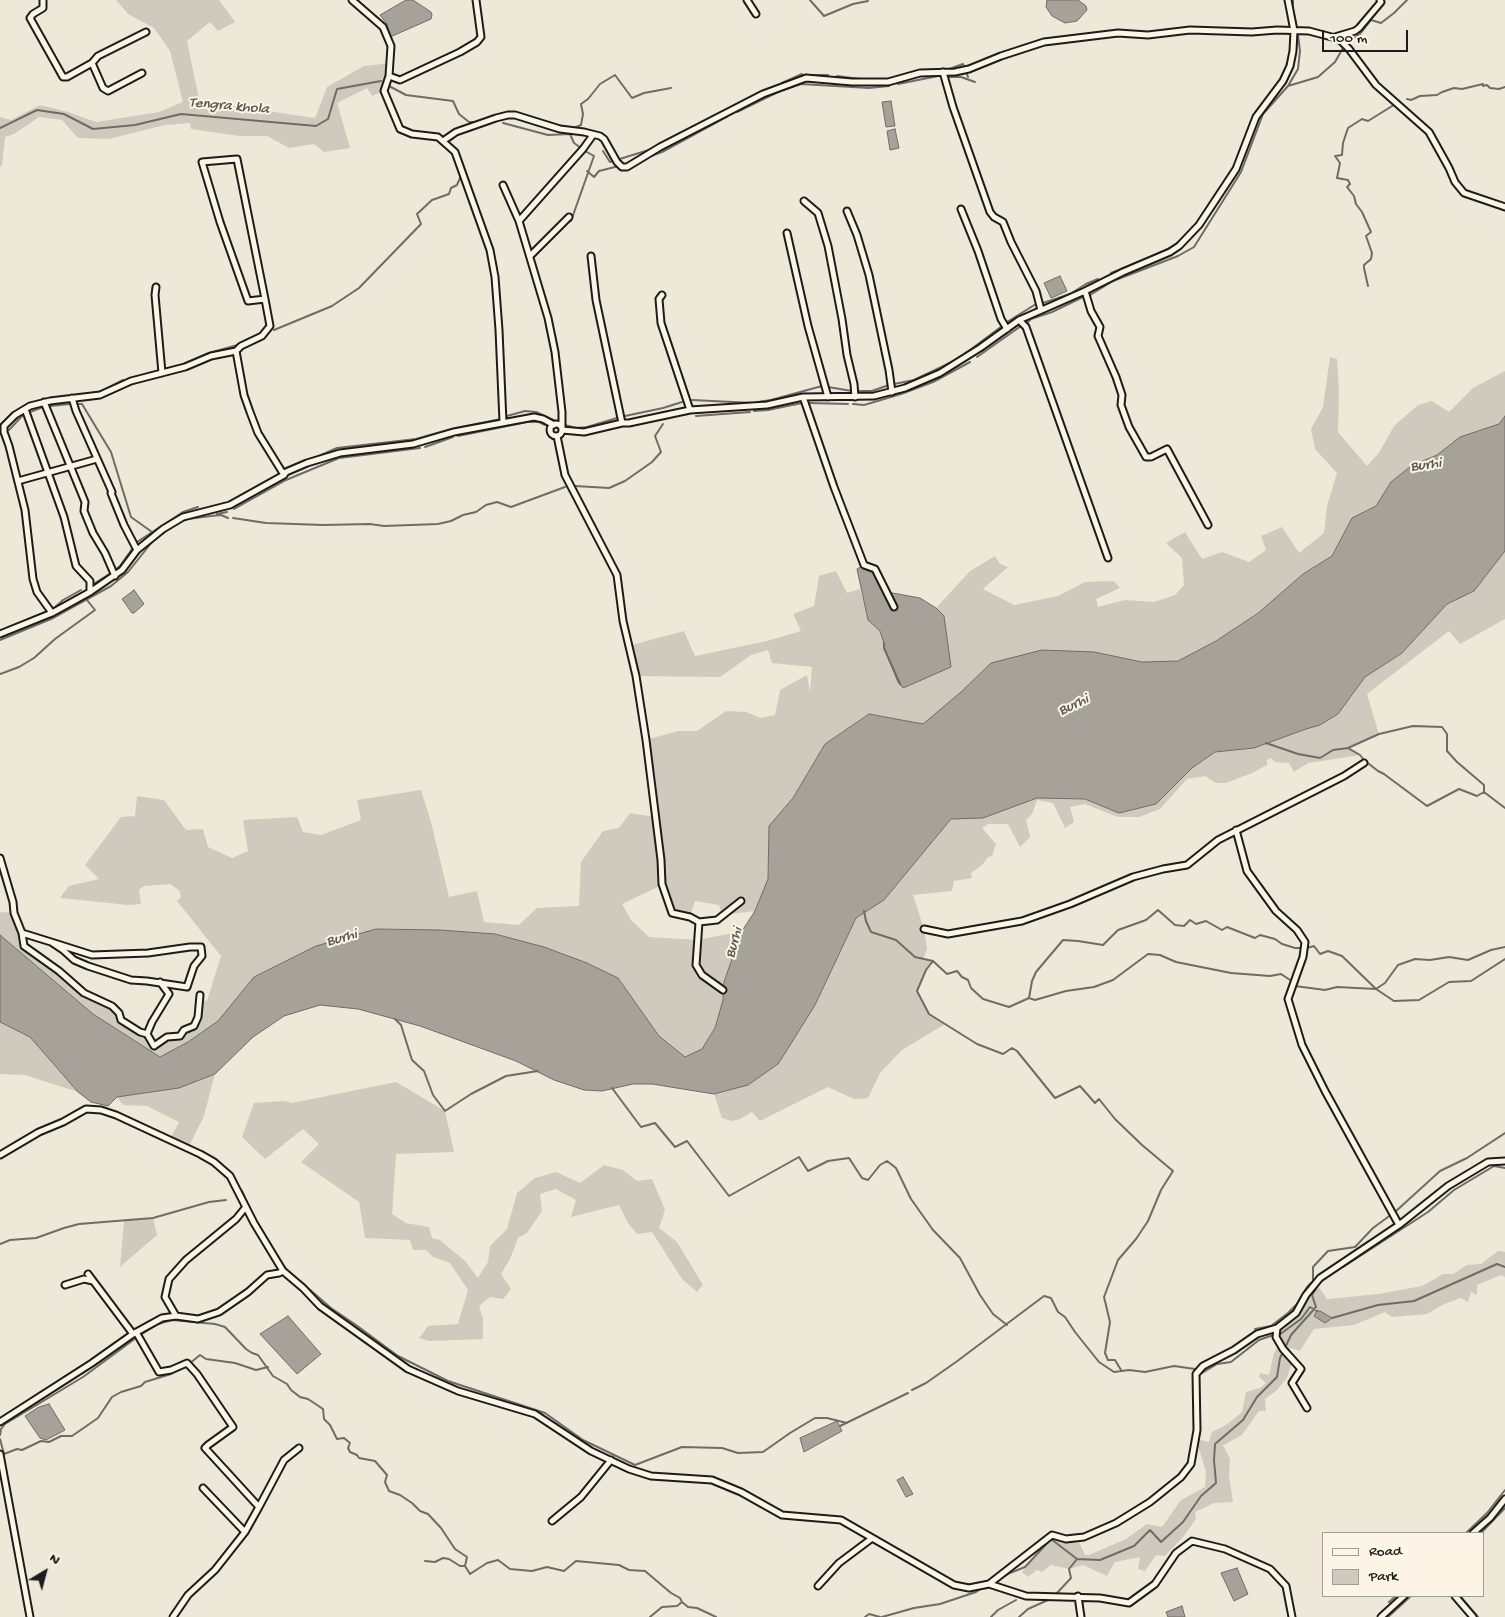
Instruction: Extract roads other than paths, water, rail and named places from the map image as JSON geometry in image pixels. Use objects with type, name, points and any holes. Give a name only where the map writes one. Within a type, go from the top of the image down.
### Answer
[{"type":"street","points":[[43,0],[43,8],[30,18],[63,77],[67,78],[92,63],[95,58],[146,32]]},
{"type":"street","points":[[352,0],[369,13],[382,27],[391,46],[389,76],[384,91],[400,130],[412,134],[438,137],[455,152],[490,250],[495,277],[503,422]]},
{"type":"street","points":[[389,76],[400,80],[477,42],[481,37],[476,0]]},
{"type":"street","points":[[747,0],[756,14]]},
{"type":"street","points":[[0,634],[52,613],[90,592],[115,576],[137,550],[163,529],[183,517],[230,505],[284,475],[286,472],[340,453],[413,444],[454,432],[534,417],[554,425],[559,425],[562,429],[584,432],[690,410],[767,405],[803,398],[874,396],[906,388],[940,373],[1019,320],[1170,252],[1179,246],[1199,225],[1236,169],[1256,117],[1283,81],[1290,66],[1294,31],[1288,0]]},
{"type":"street","points":[[1332,37],[1355,31],[1359,28],[1381,2],[1380,0]]},
{"type":"street","points":[[443,141],[456,132],[508,114],[560,129],[600,136],[604,139],[617,162],[622,167],[627,167],[660,147],[762,94],[806,78],[852,82],[888,82],[920,73],[956,72],[1044,42],[1118,34],[1148,34],[1190,30],[1309,31],[1339,40],[1349,49],[1376,85],[1429,132],[1455,182],[1464,193],[1505,207]]},
{"type":"street","points":[[92,63],[105,90],[108,91],[142,73]]},
{"type":"street","points":[[942,72],[990,212],[994,217],[1003,222],[1011,242],[1036,290],[1041,310]]},
{"type":"street","points":[[519,221],[594,135]]},
{"type":"street","points":[[52,613],[37,592],[33,579],[28,528],[9,446],[2,431],[4,426],[15,414],[30,406],[44,402],[100,395],[131,381],[185,367],[211,356],[236,351],[241,346],[262,336],[270,326],[265,299],[237,159],[202,162],[220,222],[248,301],[265,299]]},
{"type":"street","points":[[503,185],[519,221],[548,318],[555,352],[562,412],[562,429],[557,436]]},
{"type":"street","points":[[804,201],[818,213],[828,246],[855,397]]},
{"type":"street","points":[[961,209],[978,251],[1001,319],[1007,329]]},
{"type":"street","points":[[847,211],[869,275],[892,392]]},
{"type":"street","points":[[530,256],[569,217]]},
{"type":"street","points":[[787,233],[808,326],[828,397]]},
{"type":"street","points":[[591,256],[596,300],[622,423]]},
{"type":"street","points":[[156,287],[155,295],[162,372]]},
{"type":"street","points":[[1085,291],[1091,311],[1100,328],[1098,336],[1122,395],[1121,405],[1129,427],[1146,457],[1167,449],[1208,525]]},
{"type":"street","points":[[662,295],[659,299],[662,323],[690,410]]},
{"type":"street","points":[[1019,320],[1026,327],[1108,558]]},
{"type":"street","points":[[236,351],[244,395],[258,433],[284,475]]},
{"type":"street","points":[[72,398],[124,525],[137,550]]},
{"type":"street","points":[[803,398],[864,565],[876,569],[894,607]]},
{"type":"street","points":[[44,402],[85,502],[84,511],[93,533],[106,552],[115,576]]},
{"type":"street","points":[[25,409],[64,517],[76,566],[90,581],[90,592]]},
{"type":"street","points":[[554,425],[550,431],[557,436],[565,475],[617,575],[646,740],[661,860],[662,884],[672,913],[690,917],[699,922],[717,920],[740,901]]},
{"type":"street","points":[[18,481],[97,459]]},
{"type":"street","points":[[924,929],[948,934],[1022,921],[1070,904],[1133,877],[1187,865],[1218,840],[1290,804],[1364,763]]},
{"type":"street","points":[[1236,830],[1246,871],[1276,911],[1297,930],[1305,942],[1303,957],[1288,999],[1302,1045],[1325,1092],[1399,1225]]},
{"type":"street","points":[[0,858],[24,946],[59,971],[84,993],[112,1006],[119,1013],[121,1020],[140,1032],[147,1034],[154,1046],[168,1037],[180,1036],[184,1030],[194,1026],[198,1017],[200,995]]},
{"type":"street","points":[[699,922],[696,965],[702,975],[723,990]]},
{"type":"street","points":[[22,933],[92,954],[148,953],[201,947],[202,956],[194,966],[186,987],[160,982],[131,980],[88,966],[74,960],[51,942]]},
{"type":"street","points":[[147,1034],[169,994],[160,982]]},
{"type":"street","points":[[0,1155],[39,1132],[63,1122],[86,1109],[100,1110],[166,1137],[214,1162],[230,1176],[239,1191],[245,1208],[283,1271],[320,1306],[408,1369],[458,1391],[535,1414],[591,1451],[629,1469],[652,1476],[712,1480],[741,1492],[782,1515],[841,1520],[954,1586],[969,1588],[989,1584],[1052,1535],[1066,1539],[1084,1537],[1116,1523],[1150,1502],[1181,1477],[1191,1464],[1197,1430],[1196,1374],[1203,1366],[1234,1350],[1257,1334],[1277,1328],[1296,1313],[1306,1295],[1320,1278],[1399,1225],[1448,1186],[1488,1162],[1505,1161]]},
{"type":"street","points":[[176,1316],[165,1297],[169,1279],[186,1260],[236,1220],[245,1208]]},
{"type":"street","points":[[0,1422],[135,1333],[162,1318],[176,1316],[198,1319],[219,1312],[248,1292],[267,1275],[283,1271]]},
{"type":"street","points":[[88,1274],[135,1333],[159,1372],[171,1370],[187,1363],[196,1374],[233,1427],[205,1448],[259,1507]]},
{"type":"street","points":[[65,1285],[84,1279],[93,1281]]},
{"type":"street","points":[[1277,1328],[1276,1337],[1283,1349],[1301,1369],[1292,1383],[1307,1408]]},
{"type":"street","points":[[174,1617],[188,1595],[215,1570],[245,1532],[284,1460],[299,1448]]},
{"type":"street","points":[[0,1454],[30,1617]]},
{"type":"street","points":[[552,1521],[581,1497],[611,1460]]},
{"type":"street","points":[[203,1488],[245,1532]]},
{"type":"street","points":[[1474,1532],[1490,1518],[1505,1499]]},
{"type":"street","points":[[818,1586],[839,1562],[871,1539]]},
{"type":"street","points":[[989,1584],[1026,1596],[1078,1596],[1129,1603],[1155,1584],[1176,1552],[1192,1541],[1225,1549],[1270,1569],[1286,1586],[1292,1617]]},
{"type":"street","points":[[1078,1596],[1081,1617]]},
{"type":"street","points":[[1381,1617],[1403,1597]]},
{"type":"street","points":[[1456,1597],[1474,1617]]},
{"type":"water","points":[[406,0],[413,0],[431,12],[431,19],[390,37],[387,24],[380,15]]},
{"type":"water","points":[[1047,0],[1078,0],[1086,6],[1087,10],[1077,21],[1065,23],[1052,16],[1046,7]]},
{"type":"water","points":[[891,101],[895,126],[886,127],[882,102]]},
{"type":"water","points":[[895,129],[899,148],[890,150],[887,131]]},
{"type":"water","points":[[1060,276],[1067,291],[1051,298],[1044,283]]},
{"type":"water","name":"Burhi","points":[[1505,416],[1505,551],[1474,591],[1447,604],[1402,653],[1365,677],[1338,714],[1320,725],[1254,748],[1215,752],[1192,768],[1156,804],[1119,813],[1085,799],[1037,798],[983,818],[951,819],[884,900],[856,918],[815,1005],[778,1064],[748,1085],[714,1094],[652,1084],[633,1084],[602,1091],[584,1090],[554,1080],[516,1061],[420,1026],[358,1009],[320,1005],[284,1016],[253,1037],[215,1074],[179,1088],[117,1097],[108,1106],[91,1102],[78,1092],[30,1037],[0,1022],[0,935],[93,1014],[160,1057],[188,1042],[218,1021],[254,977],[316,946],[376,929],[440,930],[495,934],[544,947],[587,963],[618,978],[659,1036],[685,1057],[702,1049],[715,1028],[723,1000],[724,982],[734,953],[742,931],[755,911],[768,879],[769,826],[793,798],[825,744],[869,714],[923,724],[961,692],[991,663],[1042,650],[1094,652],[1142,662],[1178,661],[1216,641],[1258,613],[1303,574],[1332,556],[1352,518],[1376,506],[1391,482],[1411,466],[1437,455],[1460,437],[1499,424]]},
{"type":"water","points":[[864,565],[875,569],[887,592],[920,598],[936,608],[944,616],[951,667],[903,688],[898,682],[884,648],[880,631],[868,620],[857,569]]},
{"type":"water","points":[[134,590],[144,604],[132,613],[122,599]]},
{"type":"water","points":[[1317,1311],[1332,1318],[1325,1323],[1314,1316]]},
{"type":"water","points":[[288,1316],[321,1354],[297,1374],[260,1334]]},
{"type":"water","points":[[49,1404],[65,1430],[46,1440],[40,1438],[25,1416],[39,1407]]},
{"type":"water","points":[[837,1421],[842,1431],[804,1452],[800,1438]]},
{"type":"water","points":[[903,1477],[913,1494],[906,1497],[897,1480]]},
{"type":"water","points":[[1237,1568],[1248,1594],[1234,1601],[1221,1573]]},
{"type":"water","points":[[1182,1606],[1185,1617],[1168,1617],[1166,1612]]},
{"type":"waterway","points":[[810,0],[824,16],[853,4],[868,1]]},
{"type":"waterway","points":[[1293,0],[1297,28]]},
{"type":"waterway","points":[[1348,42],[1360,34],[1371,20],[1381,23],[1407,0]]},
{"type":"waterway","points":[[1090,295],[1113,281],[1178,256],[1194,247],[1241,172],[1263,114],[1288,86],[1298,69],[1300,51],[1298,35]]},
{"type":"waterway","points":[[1288,86],[1318,77],[1335,62],[1343,48]]},
{"type":"waterway","points":[[923,71],[949,69],[963,64],[968,77]]},
{"type":"waterway","points":[[782,83],[802,74]]},
{"type":"waterway","points":[[571,129],[581,125],[583,114],[581,104],[588,99],[600,84],[615,75],[632,98],[644,93],[671,88]]},
{"type":"waterway","points":[[806,75],[828,75]]},
{"type":"waterway","points":[[837,76],[868,80]]},
{"type":"waterway","points":[[898,84],[938,76]]},
{"type":"waterway","points":[[948,77],[961,77],[975,82]]},
{"type":"waterway","name":"Tengra khola","points":[[0,128],[37,110],[64,114],[93,129],[135,125],[181,114],[316,126],[328,119],[337,89],[381,81]]},
{"type":"waterway","points":[[737,112],[780,91],[801,84],[869,88],[889,86]]},
{"type":"waterway","points":[[1407,99],[1411,100],[1420,96],[1437,95],[1454,88],[1462,89],[1483,84],[1483,86],[1487,85],[1490,88],[1499,89],[1505,87]]},
{"type":"waterway","name":"Tengra khola","points":[[389,86],[406,95],[453,101],[459,114],[469,122],[478,122]]},
{"type":"waterway","points":[[765,91],[776,86]]},
{"type":"waterway","points":[[731,108],[758,94]]},
{"type":"waterway","points":[[1368,286],[1364,265],[1371,259],[1372,253],[1366,236],[1371,232],[1362,212],[1356,204],[1354,196],[1347,187],[1350,184],[1348,180],[1337,178],[1340,163],[1335,156],[1342,155],[1343,143],[1348,128],[1362,119],[1368,121],[1397,103]]},
{"type":"waterway","points":[[499,115],[507,112],[514,113]]},
{"type":"waterway","points":[[521,114],[567,128]]},
{"type":"waterway","points":[[648,157],[662,152],[728,116]]},
{"type":"waterway","points":[[503,123],[548,135],[570,134],[574,143],[581,148]]},
{"type":"waterway","points":[[603,151],[610,162],[652,149]]},
{"type":"waterway","points":[[571,221],[594,156],[585,151]]},
{"type":"waterway","points":[[587,171],[594,177],[599,171],[619,166]]},
{"type":"waterway","points":[[274,330],[332,306],[359,288],[421,224],[417,214],[432,200],[449,194],[451,188],[457,185],[460,178]]},
{"type":"waterway","points":[[1149,258],[1182,240]]},
{"type":"waterway","points":[[1111,273],[1146,259]]},
{"type":"waterway","points":[[1043,303],[1070,294],[1098,279]]},
{"type":"waterway","points":[[1026,324],[1031,319],[1052,312],[1083,297]]},
{"type":"waterway","points":[[1007,322],[1036,304]]},
{"type":"waterway","points":[[894,384],[914,380],[958,359],[1002,326]]},
{"type":"waterway","points":[[977,357],[1021,326]]},
{"type":"waterway","points":[[149,373],[184,364],[209,353],[241,344]]},
{"type":"waterway","points":[[853,404],[864,405],[901,394],[933,382],[970,362]]},
{"type":"waterway","points":[[89,394],[102,391],[123,380]]},
{"type":"waterway","points":[[857,391],[872,391],[889,385]]},
{"type":"waterway","points":[[758,402],[822,386]]},
{"type":"waterway","points":[[828,387],[852,391]]},
{"type":"waterway","points":[[35,402],[67,397]]},
{"type":"waterway","points":[[692,400],[753,403]]},
{"type":"waterway","points":[[625,416],[682,402]]},
{"type":"waterway","points":[[754,411],[802,403]]},
{"type":"waterway","points":[[808,403],[848,404]]},
{"type":"waterway","points":[[17,411],[30,404]]},
{"type":"waterway","points":[[50,406],[70,404]]},
{"type":"waterway","points":[[77,404],[82,404],[111,452],[131,517],[152,532]]},
{"type":"waterway","points":[[30,412],[43,407]]},
{"type":"waterway","points":[[507,416],[525,411],[536,412],[558,422]]},
{"type":"waterway","points":[[696,416],[750,412]]},
{"type":"waterway","points":[[0,425],[13,414]]},
{"type":"waterway","points":[[9,430],[23,415]]},
{"type":"waterway","points":[[565,425],[576,428],[587,427],[617,418]]},
{"type":"waterway","points":[[312,459],[337,448],[416,439],[451,429],[501,419]]},
{"type":"waterway","points":[[458,436],[527,422],[539,422],[545,425]]},
{"type":"waterway","points":[[575,486],[609,488],[625,481],[652,462],[661,452],[655,436],[663,424]]},
{"type":"waterway","points":[[425,447],[453,437]]},
{"type":"waterway","points":[[267,442],[276,457]]},
{"type":"waterway","points":[[234,509],[286,480],[339,458],[420,448]]},
{"type":"waterway","points":[[233,518],[266,523],[323,525],[370,524],[384,526],[438,524],[476,512],[486,505],[497,502],[511,507],[565,487]]},
{"type":"waterway","points":[[137,542],[183,512],[198,507]]},
{"type":"waterway","points":[[217,514],[227,512]]},
{"type":"waterway","points":[[179,522],[221,515],[228,518]]},
{"type":"waterway","points":[[0,640],[51,619],[111,586],[128,572],[156,537]]},
{"type":"waterway","points":[[115,570],[132,549]]},
{"type":"waterway","points":[[92,585],[111,573]]},
{"type":"waterway","points":[[53,609],[63,600],[81,590]]},
{"type":"waterway","points":[[0,674],[19,667],[34,658],[55,639],[95,610],[87,600]]},
{"type":"waterway","points":[[0,631],[47,612]]},
{"type":"waterway","points":[[884,643],[884,648],[900,684]]},
{"type":"waterway","points":[[1348,748],[1379,734],[1413,726],[1442,727],[1447,734],[1447,751],[1484,785],[1484,792],[1505,808]]},
{"type":"waterway","points":[[1266,743],[1298,754],[1320,758],[1333,750],[1348,748],[1427,806],[1459,789],[1477,796],[1484,792]]},
{"type":"waterway","points":[[864,911],[871,932],[896,940],[915,957],[933,961],[947,974],[957,971],[968,980],[971,988],[983,999],[1009,1007],[1029,998],[1032,981],[1036,972],[1063,940],[1103,945],[1118,930],[1146,920],[1158,910],[1175,925],[1184,926],[1190,920],[1196,924],[1206,921],[1222,930],[1227,927],[1255,938],[1260,935],[1275,939],[1282,944],[1302,948]]},
{"type":"waterway","points":[[1307,948],[1314,946],[1320,954],[1328,951],[1342,956],[1376,989],[1385,983],[1398,965],[1415,959],[1430,960],[1449,957],[1468,960],[1491,950],[1505,947]]},
{"type":"waterway","points":[[1029,998],[1035,1000],[1066,991],[1094,987],[1113,980],[1148,954],[1160,955],[1176,962],[1231,973],[1270,976],[1281,974],[1290,980]]},
{"type":"waterway","points":[[1295,986],[1325,990],[1337,987],[1376,989],[1394,1001],[1419,1000],[1449,982],[1471,981],[1505,959]]},
{"type":"waterway","points":[[933,961],[926,970],[917,991],[929,1014],[977,1044],[1003,1054],[1012,1048],[1017,1051],[1055,1098],[1080,1086],[1095,1103],[1099,1099],[1115,1119],[1173,1171],[1161,1190],[1148,1221],[1118,1260],[1104,1297],[1110,1322],[1105,1353],[1108,1360],[1115,1360],[1121,1370]]},
{"type":"waterway","points":[[395,1019],[401,1025],[412,1060],[424,1071],[433,1095],[445,1111],[471,1094],[506,1076],[538,1071]]},
{"type":"waterway","points":[[612,1088],[641,1127],[655,1123],[675,1147],[687,1141],[729,1196],[799,1157],[808,1171],[828,1161],[849,1158],[862,1178],[868,1180],[880,1165],[887,1161],[896,1168],[911,1199],[933,1230],[960,1258],[980,1295],[993,1314],[1007,1325]]},
{"type":"waterway","points":[[1395,1212],[1440,1171],[1467,1158],[1505,1133]]},
{"type":"waterway","points":[[1343,1267],[1428,1212],[1454,1190],[1494,1166],[1505,1168]]},
{"type":"waterway","points":[[242,1191],[255,1220]]},
{"type":"waterway","points":[[0,1244],[10,1240],[36,1238],[79,1224],[153,1218],[209,1202],[226,1200]]},
{"type":"waterway","points":[[1255,1329],[1271,1326],[1297,1304],[1313,1281],[1313,1267],[1328,1251],[1355,1247],[1373,1228],[1392,1214]]},
{"type":"waterway","points":[[270,1245],[286,1269],[331,1308],[398,1356],[448,1381],[545,1413],[583,1440],[635,1465],[682,1447],[722,1448],[738,1453],[763,1452],[815,1418],[827,1418],[847,1423]]},
{"type":"waterway","points":[[1332,1318],[1378,1305],[1414,1301],[1497,1264],[1505,1267]]},
{"type":"waterway","points":[[1285,1348],[1291,1335],[1316,1307],[1312,1295],[1316,1289]]},
{"type":"waterway","points":[[912,1390],[926,1383],[956,1362],[1044,1296],[1051,1298],[1058,1312],[1065,1317],[1099,1362],[1114,1372],[1129,1370],[1145,1372],[1174,1366],[1195,1369]]},
{"type":"waterway","points":[[1279,1335],[1301,1319],[1310,1307],[1317,1311]]},
{"type":"waterway","points":[[142,1334],[158,1324],[172,1320],[215,1324],[225,1327],[246,1349],[258,1355],[273,1376],[287,1384],[300,1397],[308,1399],[323,1409],[324,1419],[330,1425],[337,1439],[344,1438],[350,1443],[348,1448],[350,1452],[359,1458],[375,1461],[387,1475],[385,1482],[389,1491],[400,1495],[420,1511],[428,1514],[441,1528],[455,1549],[467,1557],[465,1566]]},
{"type":"waterway","points":[[1202,1373],[1217,1364],[1231,1362],[1259,1340],[1273,1335]]},
{"type":"waterway","points":[[0,1435],[1,1429],[5,1424],[83,1377],[136,1338]]},
{"type":"waterway","points":[[998,1580],[1025,1567],[1051,1539],[1077,1559],[1100,1560],[1134,1546],[1150,1530],[1161,1542],[1183,1522],[1201,1496],[1216,1483],[1215,1444],[1243,1420],[1257,1397],[1277,1377],[1280,1358],[1283,1352]]},
{"type":"waterway","points":[[189,1364],[200,1355],[206,1359],[235,1363],[256,1370],[268,1367]]},
{"type":"waterway","points":[[0,1439],[4,1454],[17,1449],[22,1450],[41,1441],[49,1442],[61,1436],[72,1436],[98,1418],[112,1397],[141,1386],[145,1382],[171,1374],[185,1366]]},
{"type":"waterway","points":[[840,1426],[908,1393]]},
{"type":"waterway","points":[[1467,1532],[1487,1513],[1505,1490]]},
{"type":"waterway","points":[[1482,1532],[1505,1508]]},
{"type":"waterway","points":[[425,1561],[435,1562],[443,1558],[449,1559],[460,1566],[465,1566],[470,1574],[487,1563],[498,1560],[510,1569],[532,1571],[547,1567],[564,1571],[576,1561],[619,1565],[629,1570],[645,1571],[671,1593],[680,1598],[688,1607],[697,1608],[716,1617]]},
{"type":"waterway","points":[[1057,1593],[1071,1578],[1069,1569],[1077,1559]]},
{"type":"waterway","points":[[882,1617],[914,1608],[940,1604],[976,1592],[982,1588],[992,1587]]},
{"type":"waterway","points":[[1389,1602],[1395,1597]]},
{"type":"waterway","points":[[1388,1617],[1410,1597]]},
{"type":"waterway","points":[[1461,1597],[1478,1617]]},
{"type":"waterway","points":[[991,1617],[998,1610],[1016,1600]]},
{"type":"waterway","points":[[1019,1617],[1028,1609],[1048,1600]]},
{"type":"waterway","points":[[650,1617],[662,1607],[677,1606],[682,1602]]},
{"type":"waterway","points":[[865,1617],[869,1614],[880,1617]]}]
